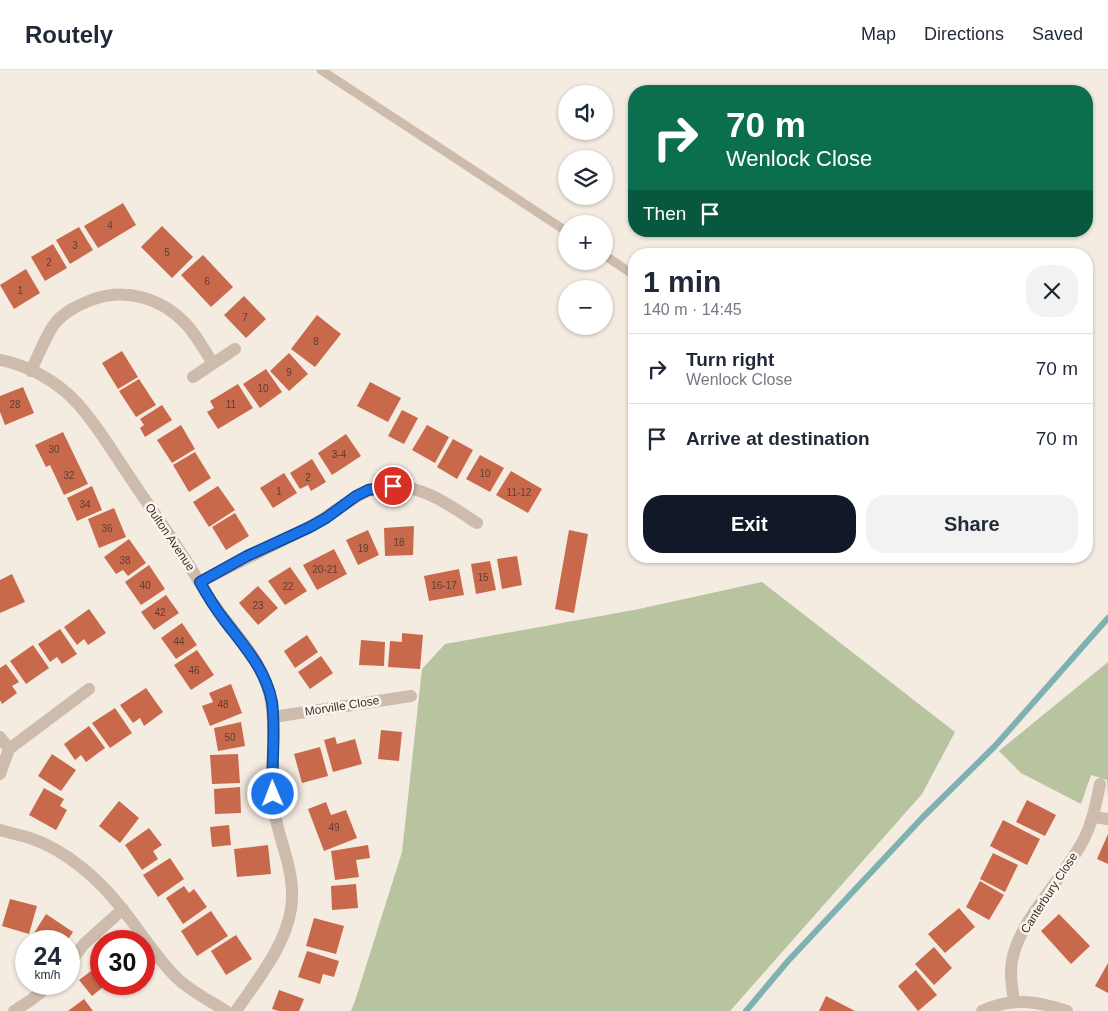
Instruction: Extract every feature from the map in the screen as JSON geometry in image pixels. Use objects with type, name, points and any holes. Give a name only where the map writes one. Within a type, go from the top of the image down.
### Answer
[{"type":"street","points":[[31,371],[44,341],[54,325],[67,312],[100,297],[120,294],[138,296],[156,302],[170,310],[191,330],[213,363]]},
{"type":"street","points":[[193,377],[235,349]]},
{"type":"street","name":"Oulton Avenue","points":[[0,360],[31,371],[54,382],[77,402],[101,434],[223,619],[256,662],[266,682],[272,701],[274,804],[292,884],[291,910],[285,931],[268,964],[236,1011]]},
{"type":"street","points":[[200,582],[254,553],[310,527],[368,490],[393,486],[409,488],[439,499],[477,523]]},
{"type":"street","points":[[0,774],[9,749],[89,689]]},
{"type":"street","name":"Morville Close","points":[[273,717],[412,696]]},
{"type":"street","points":[[0,737],[9,749]]},
{"type":"street","name":"Canterbury Close","points":[[1014,1002],[1011,976],[1013,956],[1024,928],[1084,839],[1094,816],[1100,784]]},
{"type":"street","points":[[1094,816],[1108,820]]},
{"type":"street","points":[[0,830],[31,839],[75,862],[102,886],[123,909],[153,952],[179,980],[226,1011]]},
{"type":"street","points":[[80,949],[123,909]]},
{"type":"street","points":[[14,1011],[34,1006],[42,995]]},
{"type":"street","points":[[982,1011],[1014,1002],[1037,1002],[1067,1011]]},
{"type":"lane","points":[[321,70],[558,226]]},
{"type":"lane","points":[[613,261],[628,271]]},
{"type":"green space","points":[[762,582],[955,732],[922,794],[730,1011],[351,1011],[402,852],[422,669],[445,644],[634,610]]},
{"type":"green space","points":[[1108,662],[1108,797],[1107,780],[1091,775],[1081,804],[1021,773],[999,751]]},
{"type":"building","points":[[123,203],[136,225],[98,248],[84,226]]},
{"type":"building","points":[[162,226],[193,257],[172,278],[141,247]]},
{"type":"building","points":[[79,227],[93,250],[70,264],[56,240]]},
{"type":"building","points":[[53,244],[67,268],[45,281],[31,257]]},
{"type":"building","points":[[203,255],[233,287],[211,307],[181,275]]},
{"type":"building","points":[[26,269],[40,293],[14,309],[0,285]]},
{"type":"building","points":[[244,296],[266,319],[246,338],[224,315]]},
{"type":"building","points":[[317,315],[341,334],[315,367],[291,349]]},
{"type":"building","points":[[122,351],[138,377],[118,389],[102,363]]},
{"type":"building","points":[[289,353],[308,374],[289,391],[270,371]]},
{"type":"building","points":[[266,369],[282,392],[260,408],[243,384]]},
{"type":"building","points":[[139,379],[156,405],[136,417],[119,391]]},
{"type":"building","points":[[370,382],[401,398],[388,422],[357,406]]},
{"type":"building","points":[[238,384],[253,408],[218,429],[207,412],[214,408],[210,401]]},
{"type":"building","points":[[23,387],[34,413],[5,425],[0,412],[0,396]]},
{"type":"building","points":[[162,405],[172,420],[145,437],[140,428],[144,425],[140,419]]},
{"type":"building","points":[[402,410],[418,418],[404,444],[388,436]]},
{"type":"building","points":[[181,425],[195,449],[172,463],[157,440]]},
{"type":"building","points":[[427,425],[449,437],[435,463],[412,450]]},
{"type":"building","points":[[63,432],[88,484],[64,495],[50,465],[46,467],[35,445]]},
{"type":"building","points":[[346,434],[361,456],[332,475],[318,453]]},
{"type":"building","points":[[453,439],[473,450],[457,479],[437,467]]},
{"type":"building","points":[[195,452],[211,478],[189,492],[173,465]]},
{"type":"building","points":[[480,455],[504,468],[490,492],[466,479]]},
{"type":"building","points":[[312,459],[326,482],[311,491],[308,485],[300,489],[290,473]]},
{"type":"building","points":[[511,471],[542,489],[528,513],[496,495]]},
{"type":"building","points":[[284,473],[297,493],[273,508],[260,488]]},
{"type":"building","points":[[92,486],[102,510],[77,521],[67,498]]},
{"type":"building","points":[[218,486],[235,510],[209,527],[193,502]]},
{"type":"building","points":[[114,508],[126,537],[99,548],[88,519]]},
{"type":"building","points":[[235,513],[249,536],[226,550],[212,527]]},
{"type":"building","points":[[414,526],[413,555],[385,556],[384,528]]},
{"type":"building","points":[[368,530],[379,555],[358,565],[346,540]]},
{"type":"building","points":[[569,530],[588,534],[574,613],[555,609]]},
{"type":"building","points":[[129,539],[146,563],[128,576],[123,570],[116,574],[104,557]]},
{"type":"building","points":[[334,549],[347,574],[317,590],[303,565]]},
{"type":"building","points":[[517,556],[522,585],[502,589],[497,559]]},
{"type":"building","points":[[490,561],[496,590],[476,594],[471,564]]},
{"type":"building","points":[[149,565],[165,589],[141,605],[125,582]]},
{"type":"building","points":[[290,567],[307,591],[285,605],[268,581]]},
{"type":"building","points":[[459,569],[464,595],[429,601],[424,576]]},
{"type":"building","points":[[12,574],[25,602],[0,613],[0,580]]},
{"type":"building","points":[[258,586],[278,608],[258,625],[239,603]]},
{"type":"building","points":[[166,595],[179,613],[154,630],[141,612]]},
{"type":"building","points":[[89,609],[106,633],[88,645],[84,639],[77,645],[64,627]]},
{"type":"building","points":[[182,623],[197,645],[176,659],[161,638]]},
{"type":"building","points":[[60,629],[77,654],[62,664],[57,657],[50,662],[38,644]]},
{"type":"building","points":[[402,633],[423,635],[420,669],[388,667],[390,641],[402,642]]},
{"type":"building","points":[[307,635],[318,652],[295,668],[284,651]]},
{"type":"building","points":[[361,640],[385,642],[384,666],[359,665]]},
{"type":"building","points":[[33,645],[49,668],[26,684],[10,661]]},
{"type":"building","points":[[197,650],[214,675],[191,690],[174,665]]},
{"type":"building","points":[[321,656],[333,673],[310,689],[298,672]]},
{"type":"building","points":[[6,664],[19,682],[12,686],[17,693],[2,704],[0,700],[0,668]]},
{"type":"building","points":[[231,684],[242,713],[210,726],[202,706],[213,702],[209,693]]},
{"type":"building","points":[[146,688],[163,712],[144,726],[140,718],[133,723],[120,705]]},
{"type":"building","points":[[115,708],[132,733],[110,748],[92,723]]},
{"type":"building","points":[[241,722],[245,746],[218,751],[214,728]]},
{"type":"building","points":[[89,726],[105,748],[86,762],[81,755],[75,760],[64,744]]},
{"type":"building","points":[[381,730],[402,732],[399,761],[378,759]]},
{"type":"building","points":[[335,737],[337,744],[355,739],[362,764],[333,772],[324,740]]},
{"type":"building","points":[[320,747],[328,776],[302,783],[294,754]]},
{"type":"building","points":[[52,754],[76,770],[61,791],[38,776]]},
{"type":"building","points":[[238,754],[240,783],[212,784],[210,755]]},
{"type":"building","points":[[240,787],[241,813],[215,814],[214,789]]},
{"type":"building","points":[[44,788],[64,799],[60,806],[67,810],[56,830],[29,815]]},
{"type":"building","points":[[1027,800],[1056,815],[1045,836],[1016,822]]},
{"type":"building","points":[[119,801],[139,818],[120,843],[99,826]]},
{"type":"building","points":[[326,802],[331,815],[346,810],[357,838],[324,851],[308,809]]},
{"type":"building","points":[[1003,820],[1040,839],[1027,865],[990,846]]},
{"type":"building","points":[[229,825],[231,845],[212,847],[210,827]]},
{"type":"building","points":[[149,828],[162,845],[153,851],[158,859],[142,870],[125,845]]},
{"type":"building","points":[[1108,834],[1108,864],[1097,859]]},
{"type":"building","points":[[268,845],[271,874],[237,877],[234,849]]},
{"type":"building","points":[[368,845],[370,858],[356,860],[359,877],[335,880],[331,851]]},
{"type":"building","points":[[993,853],[1018,865],[1005,892],[980,879]]},
{"type":"building","points":[[170,858],[184,879],[158,897],[143,875]]},
{"type":"building","points":[[980,881],[1004,895],[989,920],[966,907]]},
{"type":"building","points":[[356,884],[358,908],[332,910],[331,886]]},
{"type":"building","points":[[184,886],[189,893],[194,889],[207,907],[183,924],[166,898]]},
{"type":"building","points":[[10,899],[37,906],[30,930],[16,930],[2,926]]},
{"type":"building","points":[[959,908],[975,927],[945,953],[928,934]]},
{"type":"building","points":[[211,911],[228,936],[197,956],[181,931]]},
{"type":"building","points":[[46,914],[70,930],[36,930]]},
{"type":"building","points":[[1059,914],[1090,946],[1071,964],[1041,931]]},
{"type":"building","points":[[314,918],[344,926],[336,954],[306,946]]},
{"type":"building","points":[[236,935],[252,959],[226,975],[211,951]]},
{"type":"building","points":[[934,947],[952,968],[934,985],[915,964]]},
{"type":"building","points":[[307,951],[339,961],[334,977],[323,974],[320,984],[298,977]]},
{"type":"building","points":[[1108,963],[1108,993],[1095,986]]},
{"type":"building","points":[[916,970],[937,995],[918,1011],[898,986]]},
{"type":"building","points":[[90,972],[90,994],[80,981]]},
{"type":"building","points":[[279,990],[304,999],[299,1011],[272,1009]]},
{"type":"building","points":[[826,996],[855,1011],[819,1011]]},
{"type":"building","points":[[84,999],[93,1011],[68,1011]]},
{"type":"waterway","points":[[746,1011],[788,961],[923,817],[995,746],[1108,618]]},
{"type":"route","points":[[273,794],[274,727],[272,701],[266,682],[256,662],[223,619],[200,582],[247,556],[310,527],[368,490],[393,486]]}]
